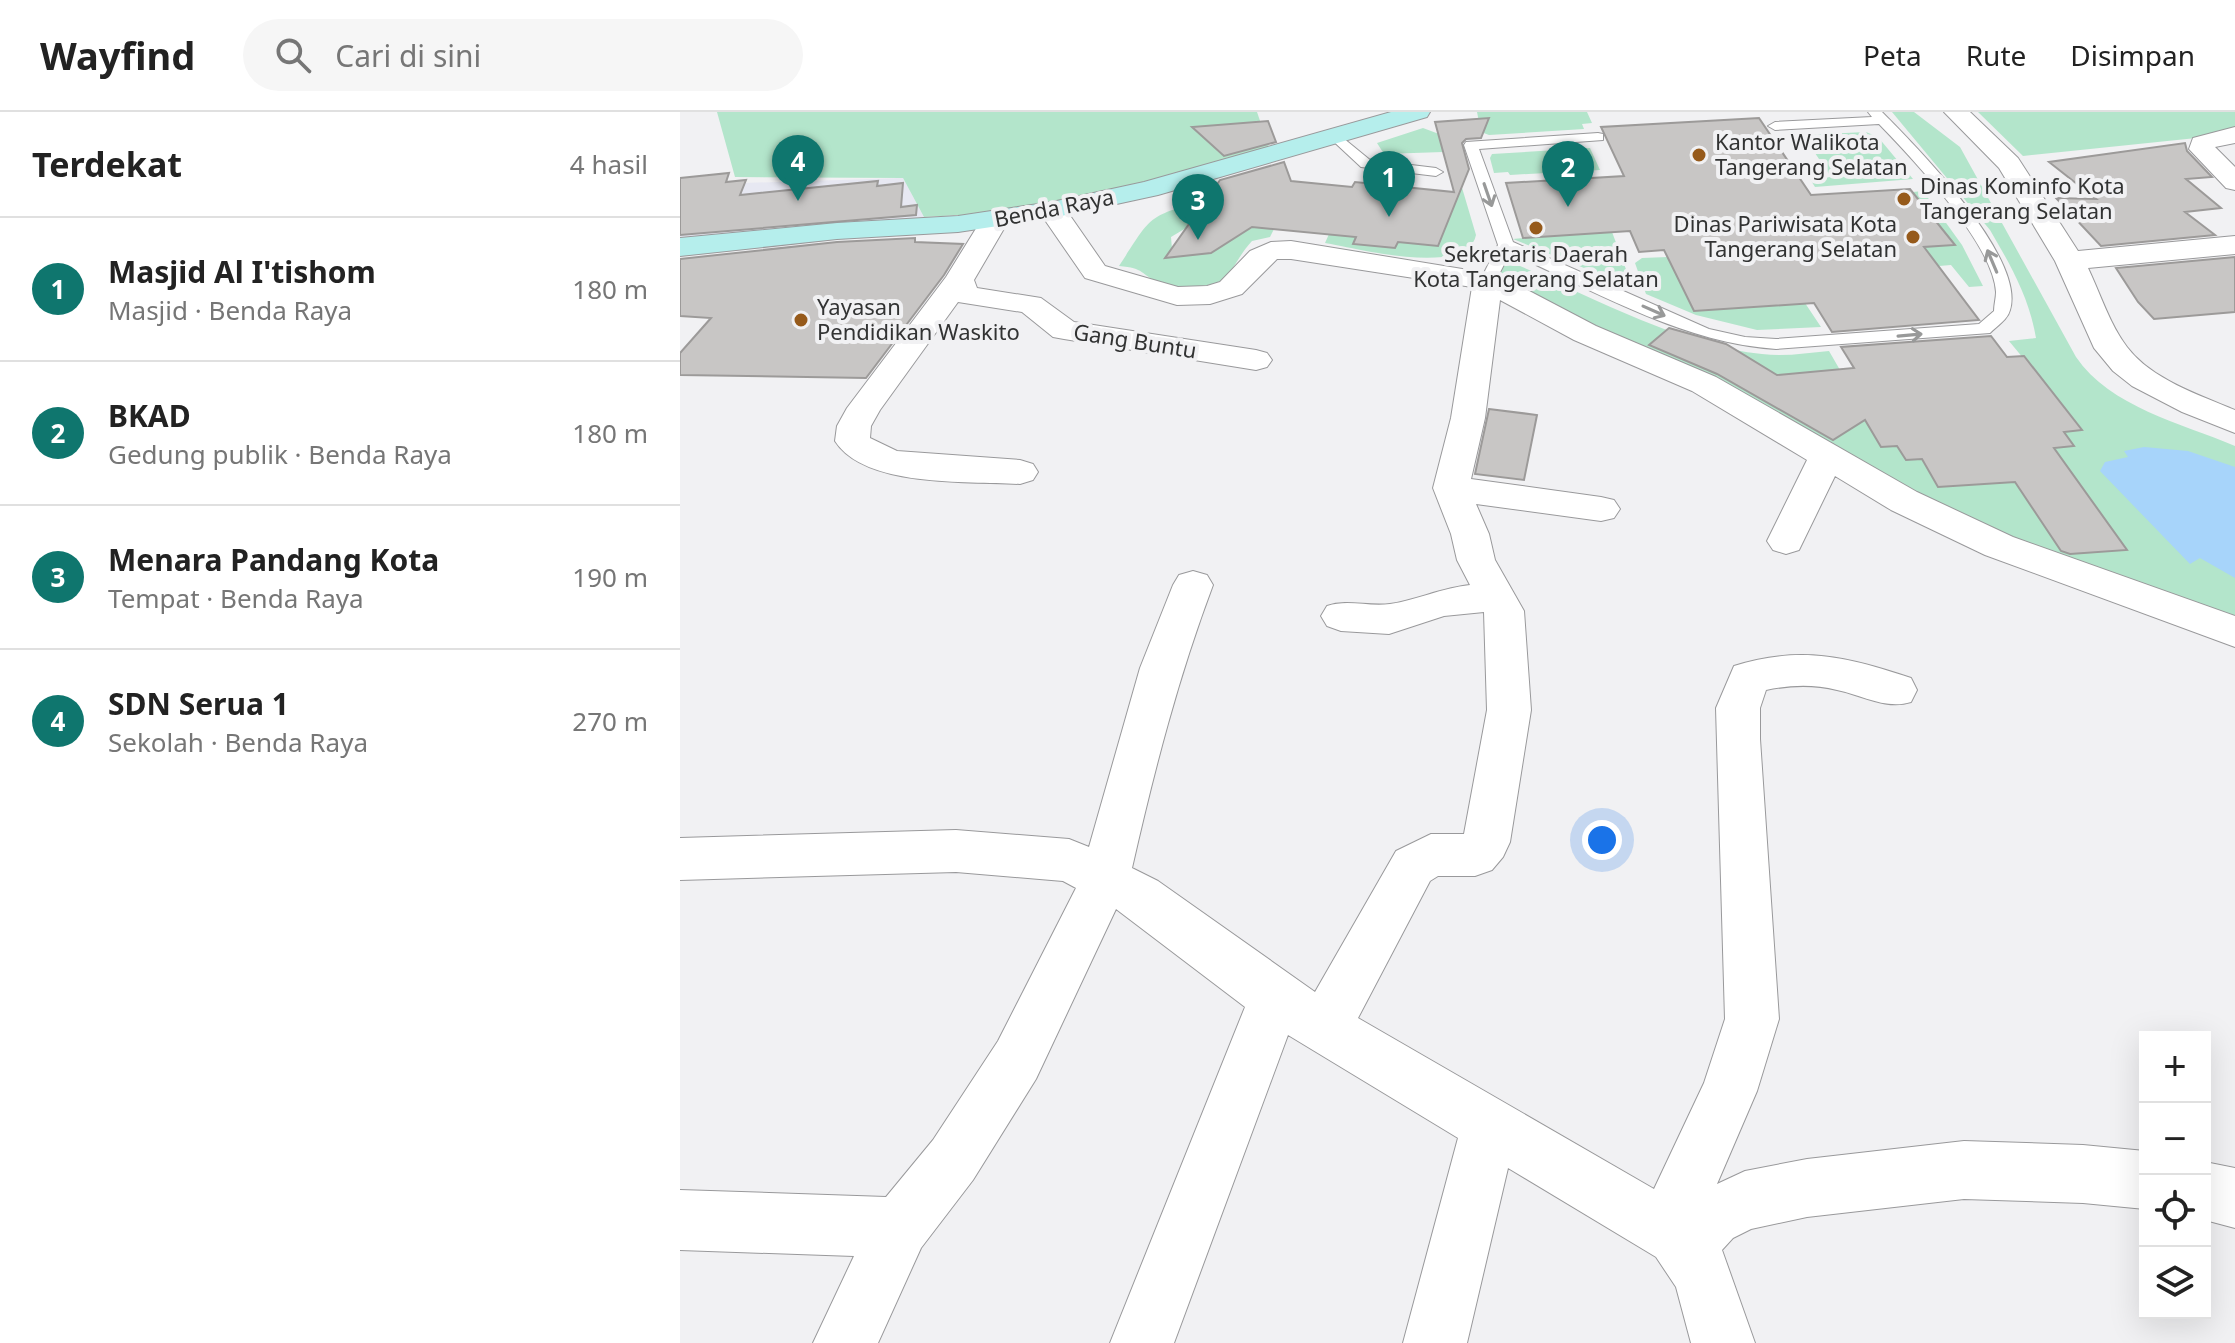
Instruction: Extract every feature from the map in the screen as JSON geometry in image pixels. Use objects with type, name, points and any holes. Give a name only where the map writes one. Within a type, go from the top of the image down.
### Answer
[{"type":"street","name":"Benda Raya","points":[[680,247],[837,231],[995,220],[1052,210],[1149,189],[1418,112]]},
{"type":"street","points":[[1956,112],[2009,164],[2070,261],[2110,348],[2124,364],[2144,379],[2235,422]]},
{"type":"street","points":[[2235,135],[2212,138],[2202,143],[2202,149],[2235,182]]},
{"type":"street","points":[[1052,210],[1095,272],[1177,296],[1210,295],[1231,288],[1260,257],[1271,251],[1291,250],[1488,281],[1585,333],[1704,384],[1904,501],[1999,546],[2235,632]]},
{"type":"street","points":[[995,220],[959,280],[864,408],[854,426],[852,441],[865,453],[879,458],[935,467],[1020,472]]},
{"type":"street","points":[[2070,261],[2235,245]]},
{"type":"street","name":"Gang Buntu","points":[[959,280],[966,295],[975,299],[1030,304],[1064,330],[1256,360]]},
{"type":"street","points":[[1325,1026],[1413,866],[1431,855],[1475,855],[1486,842],[1509,710],[1504,611],[1476,560],[1470,534],[1451,488],[1468,418],[1488,281]]},
{"type":"street","points":[[1786,541],[1827,456]]},
{"type":"street","points":[[1451,488],[1601,509]]},
{"type":"street","points":[[845,1343],[900,1227],[953,1160],[1017,1060],[1105,880],[1130,775],[1161,668],[1193,585]]},
{"type":"street","points":[[1341,616],[1389,619],[1442,602],[1497,596]]},
{"type":"street","points":[[1676,1237],[1752,1019],[1738,739],[1738,708],[1749,678],[1780,669],[1816,667],[1896,690]]},
{"type":"street","points":[[680,859],[956,851],[1069,860],[1141,897],[1275,998],[1676,1237],[1707,1289],[1723,1343]]},
{"type":"street","points":[[1142,1343],[1275,998]]},
{"type":"street","points":[[1435,1343],[1489,1127]]},
{"type":"street","points":[[1676,1237],[1745,1201],[1807,1188],[1964,1170],[2083,1174],[2139,1179]]},
{"type":"street","points":[[2211,1192],[2235,1198]]},
{"type":"street","points":[[680,1220],[900,1227]]},
{"type":"lane","points":[[1506,245],[1704,333],[1745,342],[1776,344],[1984,329],[2002,311],[2004,290],[1981,237],[1945,188],[1879,116],[1775,126]]},
{"type":"lane","points":[[1337,137],[1366,164],[1436,172]]},
{"type":"lane","points":[[1488,281],[1506,245],[1471,145],[1598,137]]},
{"type":"shaded area","points":[[903,178],[924,217],[680,241],[680,185]]},
{"type":"green space","points":[[717,112],[1257,112],[1270,150],[1123,191],[997,213],[924,217],[903,178],[735,177]]},
{"type":"green space","points":[[1477,112],[1587,112],[1592,123],[1582,124],[1584,129],[1489,135],[1481,132]]},
{"type":"green space","points":[[1892,112],[1914,112],[1960,147],[2076,357],[2090,374],[2108,389],[2148,412],[2235,446],[2235,619],[2019,545],[1557,313],[1497,276],[1503,265],[1520,266],[1639,319],[1701,342],[1762,354],[1829,351],[1840,370],[1836,371],[1881,447],[1897,446],[1906,460],[2074,446],[2064,432],[2082,429],[2009,341],[2036,338],[2024,295],[2005,256],[1990,230]]},
{"type":"green space","points":[[1978,112],[2235,112],[2235,134],[2023,156]]},
{"type":"green space","points":[[1423,128],[1447,137],[1476,235],[1468,248],[1453,255],[1432,258],[1384,254],[1325,243],[1329,234],[1356,237],[1353,244],[1394,248],[1398,242],[1438,246],[1458,197],[1443,152],[1384,154],[1377,143]]},
{"type":"green space","points":[[1866,132],[1878,137],[1913,179],[1815,187],[1810,179],[1831,177],[1803,135]]},
{"type":"green space","points":[[1590,148],[1600,170],[1510,175],[1508,172],[1494,173],[1490,158],[1492,154]]},
{"type":"green space","points":[[1923,191],[1962,245],[1983,286],[1969,287],[1951,265],[1844,274],[1844,253],[1955,245],[1913,192]]},
{"type":"green space","points":[[1205,201],[1186,228],[1171,237],[1172,249],[1193,254],[1212,251],[1226,243],[1230,225],[1274,229],[1270,237],[1252,241],[1223,279],[1205,286],[1166,286],[1138,270],[1119,266],[1152,220],[1171,210]]},
{"type":"green space","points":[[1612,232],[1633,288],[1513,239],[1523,238]]},
{"type":"green space","points":[[1668,257],[1694,311],[1805,303],[1821,327],[1757,330],[1696,315],[1646,294],[1635,263],[1642,258]]},
{"type":"water","points":[[2144,447],[2188,451],[2235,467],[2235,578],[2200,558],[2190,564],[2100,471],[2105,462],[2128,457],[2124,451]]},
{"type":"building","points":[[1489,118],[1481,138],[1466,139],[1462,143],[1469,169],[1438,246],[1398,242],[1395,248],[1353,244],[1356,237],[1252,227],[1211,253],[1165,258],[1220,180],[1284,162],[1291,181],[1352,187],[1355,182],[1454,192],[1435,122]]},
{"type":"building","points":[[1759,118],[1811,195],[1910,189],[1955,245],[1924,247],[1979,320],[1832,332],[1814,303],[1694,311],[1664,250],[1639,252],[1630,231],[1523,238],[1506,183],[1624,176],[1601,127]]},
{"type":"building","points":[[1268,121],[1276,142],[1224,156],[1192,127]]},
{"type":"building","points":[[2185,143],[2187,151],[2212,177],[2186,179],[2221,208],[2185,212],[2215,235],[2101,246],[2056,198],[2096,199],[2049,162]]},
{"type":"building","points":[[729,173],[726,182],[746,180],[740,195],[878,181],[877,186],[903,183],[901,207],[917,205],[916,215],[680,235],[680,178]]},
{"type":"building","name":"Yayasan Pendidikan Waskito","points":[[915,238],[915,242],[963,244],[944,275],[866,378],[680,375],[680,353],[711,318],[680,316],[680,259],[837,242]]},
{"type":"building","points":[[2235,257],[2235,312],[2154,319],[2138,302],[2116,268]]},
{"type":"building","points":[[1669,328],[1726,344],[1777,375],[1854,368],[1841,347],[1991,336],[2007,357],[2024,356],[2082,430],[2064,432],[2074,446],[2054,448],[2127,550],[2070,554],[2061,551],[2015,482],[1938,487],[1922,459],[1906,460],[1897,446],[1881,447],[1865,420],[1833,440],[1717,374],[1649,345]]},
{"type":"building","points":[[1489,409],[1537,415],[1524,480],[1475,474]]},
{"type":"place","name":"Kantor Walikota Tangerang Selatan","points":[[1699,155]]},
{"type":"place","name":"Dinas Kominfo Kota Tangerang Selatan","points":[[1904,199]]},
{"type":"place","name":"SDN Serua 1","points":[[798,201]]},
{"type":"place","name":"BKAD","points":[[1568,207]]},
{"type":"place","name":"Masjid Al I'tishom","points":[[1389,217]]},
{"type":"place","name":"Sekretaris Daerah Kota Tangerang Selatan","points":[[1536,228]]},
{"type":"place","name":"Dinas Pariwisata Kota Tangerang Selatan","points":[[1913,237]]},
{"type":"place","name":"Menara Pandang Kota","points":[[1198,240]]},
{"type":"place","name":"Yayasan Pendidikan Waskito","points":[[801,320]]}]
